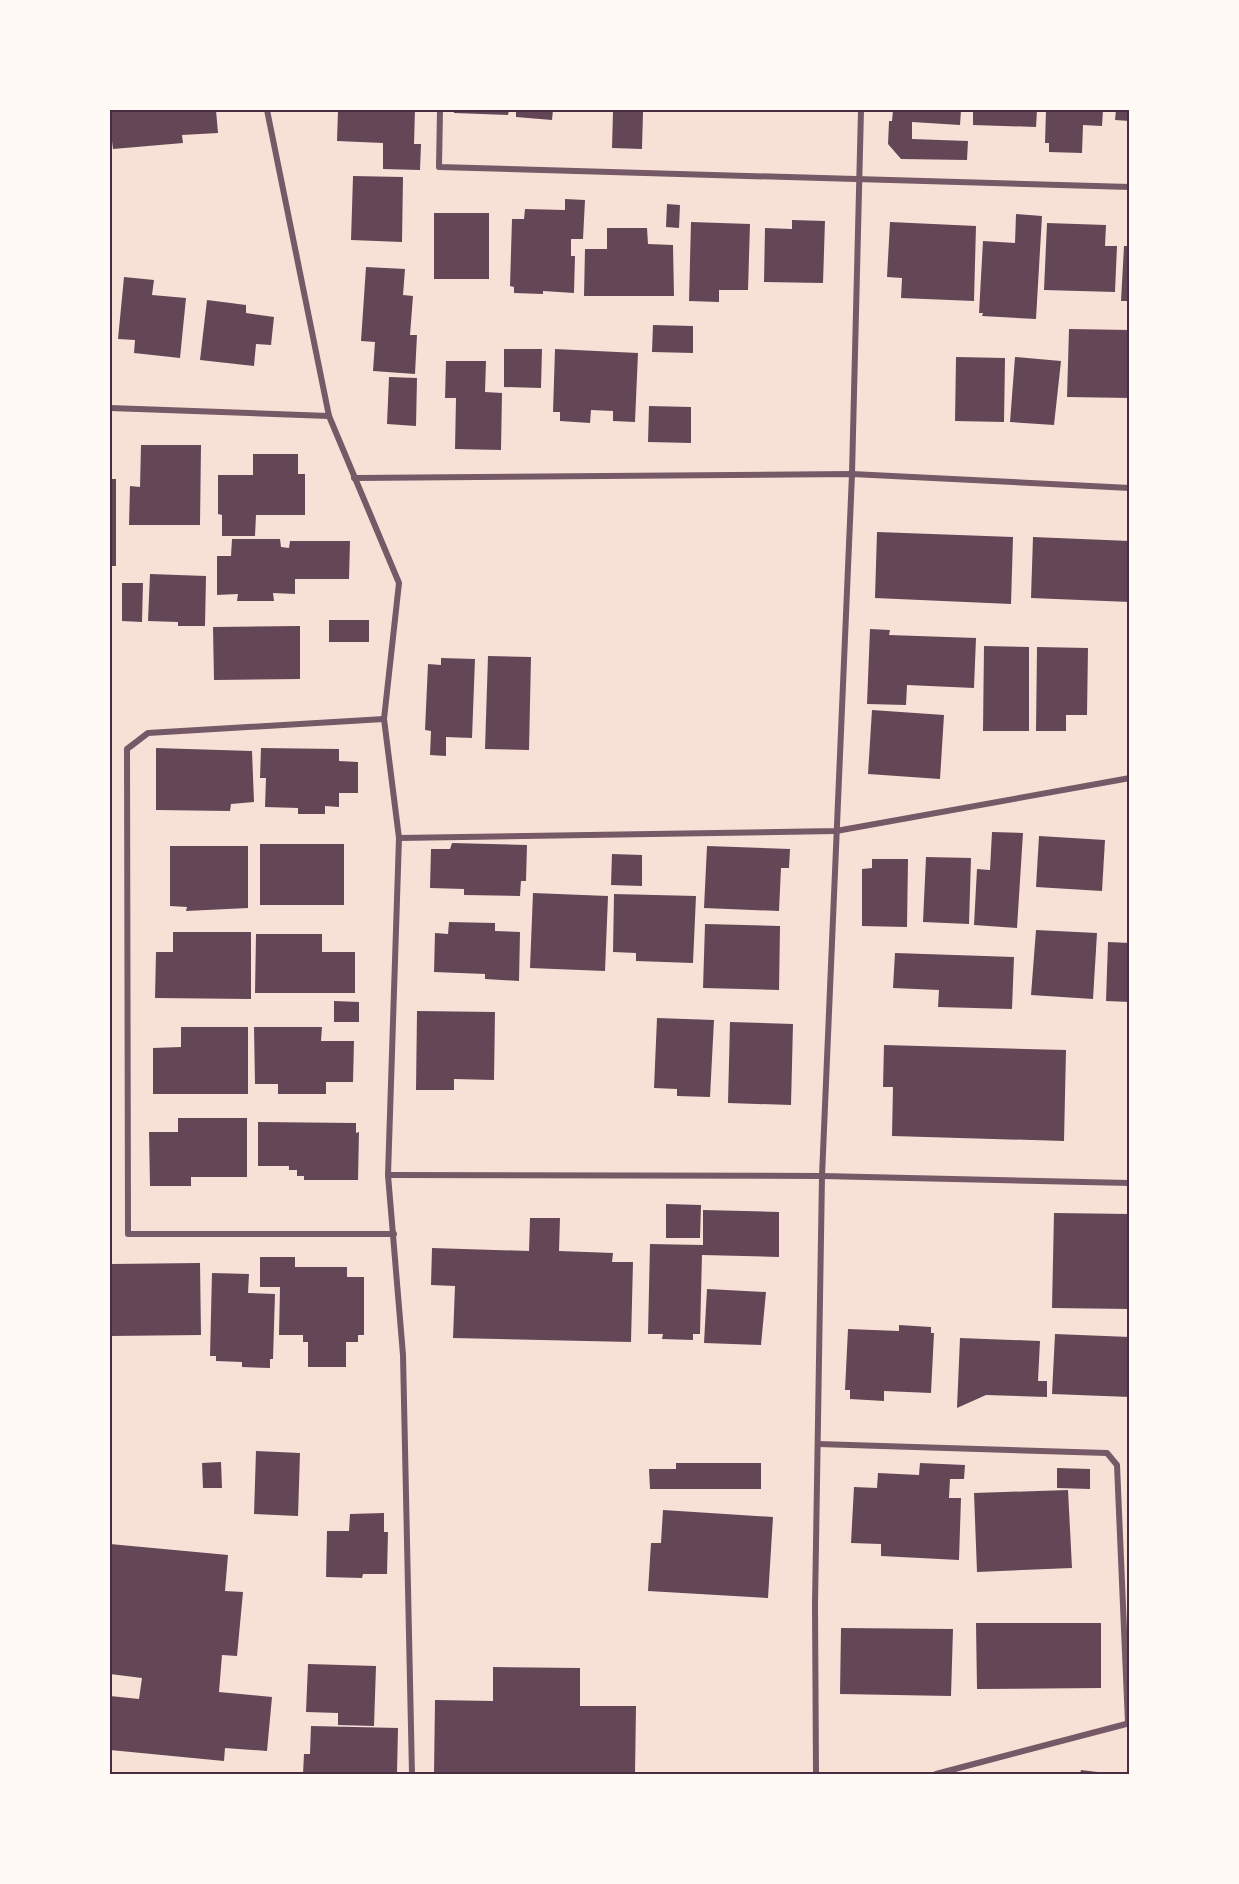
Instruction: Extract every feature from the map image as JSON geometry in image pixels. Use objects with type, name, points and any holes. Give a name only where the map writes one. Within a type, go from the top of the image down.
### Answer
[{"type":"street","points":[[267,110],[328,416],[399,582],[384,719],[399,838],[388,1175],[403,1355],[412,1774]]},
{"type":"street","points":[[440,110],[439,167],[1130,187]]},
{"type":"street","points":[[816,1774],[822,1176],[852,474],[861,110]]},
{"type":"street","points":[[110,408],[328,416]]},
{"type":"street","points":[[354,478],[852,474],[1130,488]]},
{"type":"street","points":[[384,719],[148,733],[127,749],[128,1234],[394,1234]]},
{"type":"street","points":[[399,838],[836,831],[1130,778]]},
{"type":"street","points":[[388,1175],[822,1176],[1130,1183]]},
{"type":"street","points":[[818,1444],[1107,1453],[1117,1465],[1129,1723],[936,1774]]},
{"type":"building","points":[[110,110],[216,110],[218,133],[182,135],[183,143],[113,149],[112,141],[110,141]]},
{"type":"building","points":[[338,110],[415,110],[414,144],[421,144],[420,170],[383,169],[383,143],[337,141]]},
{"type":"building","points":[[454,110],[509,110],[508,115],[454,113]]},
{"type":"building","points":[[516,110],[553,110],[552,120],[516,117]]},
{"type":"building","points":[[893,110],[961,110],[960,125],[912,122],[912,139],[968,141],[967,160],[901,159],[888,144],[889,121],[892,121]]},
{"type":"building","points":[[973,110],[1037,110],[1036,127],[973,125]]},
{"type":"building","points":[[1046,110],[1103,110],[1102,126],[1083,125],[1082,153],[1049,152],[1049,143],[1045,143]]},
{"type":"building","points":[[1116,110],[1130,110],[1130,121],[1115,120]]},
{"type":"building","points":[[613,111],[643,112],[642,149],[612,148]]},
{"type":"building","points":[[353,176],[403,177],[402,242],[351,240]]},
{"type":"building","points":[[565,199],[585,200],[583,239],[571,239],[571,256],[575,256],[574,293],[543,291],[543,294],[514,293],[514,287],[510,286],[512,219],[524,219],[525,209],[565,210]]},
{"type":"building","points":[[667,204],[680,205],[679,228],[666,227]]},
{"type":"building","points":[[434,213],[489,213],[489,279],[434,279]]},
{"type":"building","points":[[1016,214],[1042,216],[1036,319],[982,316],[983,313],[979,313],[983,241],[1015,243]]},
{"type":"building","points":[[792,220],[825,221],[823,283],[764,282],[765,228],[792,229]]},
{"type":"building","points":[[691,222],[750,224],[748,290],[719,290],[719,302],[689,301]]},
{"type":"building","points":[[890,222],[976,226],[974,301],[901,298],[902,278],[887,277]]},
{"type":"building","points":[[1047,223],[1106,225],[1105,246],[1117,246],[1115,292],[1044,290]]},
{"type":"building","points":[[607,228],[647,228],[648,244],[673,245],[674,296],[584,296],[585,249],[607,249]]},
{"type":"building","points":[[1124,246],[1130,246],[1130,301],[1121,301]]},
{"type":"building","points":[[366,267],[405,269],[403,295],[413,296],[410,335],[417,335],[415,374],[373,371],[375,342],[361,341]]},
{"type":"building","points":[[124,277],[154,280],[152,295],[186,298],[180,358],[134,353],[135,340],[118,339]]},
{"type":"building","points":[[207,300],[246,305],[246,313],[274,317],[271,345],[256,344],[254,366],[200,360]]},
{"type":"building","points":[[653,325],[693,326],[693,353],[652,352]]},
{"type":"building","points":[[1069,329],[1130,330],[1130,398],[1067,397]]},
{"type":"building","points":[[504,349],[542,349],[541,388],[504,387]]},
{"type":"building","points":[[555,349],[638,353],[635,422],[613,421],[613,411],[591,410],[590,423],[560,421],[560,412],[553,412]]},
{"type":"building","points":[[956,357],[1005,358],[1004,422],[955,421]]},
{"type":"building","points":[[1015,357],[1061,361],[1054,425],[1010,422]]},
{"type":"building","points":[[446,361],[486,361],[485,392],[502,393],[501,450],[455,449],[456,398],[445,398]]},
{"type":"building","points":[[389,377],[417,378],[416,426],[387,424]]},
{"type":"building","points":[[649,406],[691,407],[691,443],[648,442]]},
{"type":"building","points":[[141,445],[201,445],[200,525],[129,525],[130,486],[140,487]]},
{"type":"building","points":[[253,454],[298,454],[298,474],[305,474],[305,515],[256,515],[255,536],[222,536],[222,515],[218,514],[218,475],[253,475]]},
{"type":"building","points":[[110,479],[116,479],[116,566],[110,566]]},
{"type":"building","points":[[877,532],[1013,537],[1011,604],[875,598]]},
{"type":"building","points":[[1033,537],[1130,541],[1130,602],[1031,598]]},
{"type":"building","points":[[232,539],[280,539],[281,547],[289,548],[290,541],[350,541],[349,579],[295,579],[295,594],[273,593],[274,601],[237,601],[238,594],[217,595],[217,556],[231,556]]},
{"type":"building","points":[[150,574],[206,576],[205,626],[178,626],[178,622],[148,621]]},
{"type":"building","points":[[122,583],[143,583],[142,622],[122,621]]},
{"type":"building","points":[[329,620],[369,620],[369,642],[329,642]]},
{"type":"building","points":[[300,626],[300,679],[214,680],[213,627]]},
{"type":"building","points":[[870,629],[890,630],[889,635],[976,638],[974,688],[907,685],[906,705],[867,704]]},
{"type":"building","points":[[984,646],[1029,647],[1029,731],[983,731]]},
{"type":"building","points":[[1037,647],[1088,648],[1087,715],[1066,715],[1066,731],[1036,731]]},
{"type":"building","points":[[488,656],[531,657],[529,750],[485,749]]},
{"type":"building","points":[[441,658],[475,659],[472,738],[446,737],[446,756],[430,755],[431,731],[425,730],[428,664],[441,665]]},
{"type":"building","points":[[872,710],[944,715],[940,779],[868,774]]},
{"type":"building","points":[[156,748],[252,751],[254,802],[231,804],[230,811],[156,810]]},
{"type":"building","points":[[261,748],[339,749],[339,761],[358,762],[358,793],[339,793],[339,807],[325,806],[325,814],[298,814],[298,808],[265,807],[266,778],[260,778]]},
{"type":"building","points":[[992,832],[1023,833],[1017,928],[974,925],[977,869],[990,870]]},
{"type":"building","points":[[1039,836],[1105,840],[1102,891],[1036,887]]},
{"type":"building","points":[[452,843],[527,845],[526,881],[521,881],[520,896],[464,895],[464,889],[430,888],[431,849],[450,849]]},
{"type":"building","points":[[260,844],[344,844],[344,905],[260,905]]},
{"type":"building","points":[[170,846],[248,846],[248,908],[186,911],[187,907],[170,906]]},
{"type":"building","points":[[707,846],[790,849],[789,868],[781,868],[779,911],[704,908]]},
{"type":"building","points":[[612,854],[642,855],[642,886],[611,885]]},
{"type":"building","points":[[926,857],[971,858],[969,924],[923,922]]},
{"type":"building","points":[[872,859],[908,859],[907,927],[862,926],[862,869],[872,868]]},
{"type":"building","points":[[533,893],[608,896],[605,971],[530,968]]},
{"type":"building","points":[[614,894],[696,896],[693,963],[636,961],[636,953],[613,952]]},
{"type":"building","points":[[449,922],[495,923],[495,931],[520,932],[519,981],[485,979],[485,974],[434,972],[435,933],[448,934]]},
{"type":"building","points":[[705,924],[780,926],[779,990],[703,988]]},
{"type":"building","points":[[1036,930],[1097,933],[1093,999],[1031,995]]},
{"type":"building","points":[[173,932],[251,932],[251,999],[155,998],[156,952],[173,952]]},
{"type":"building","points":[[256,934],[322,934],[322,952],[355,952],[355,993],[255,993]]},
{"type":"building","points":[[1108,942],[1130,943],[1130,1002],[1106,1001]]},
{"type":"building","points":[[895,953],[1014,957],[1012,1009],[938,1007],[939,990],[893,988]]},
{"type":"building","points":[[334,1001],[359,1002],[359,1022],[334,1022]]},
{"type":"building","points":[[417,1011],[495,1012],[494,1080],[454,1079],[454,1090],[416,1090]]},
{"type":"building","points":[[657,1018],[714,1020],[710,1097],[677,1096],[677,1089],[654,1088]]},
{"type":"building","points":[[730,1022],[793,1024],[791,1105],[728,1103]]},
{"type":"building","points":[[181,1027],[248,1027],[248,1094],[153,1094],[153,1048],[181,1047]]},
{"type":"building","points":[[254,1027],[322,1027],[321,1041],[354,1041],[353,1082],[326,1082],[326,1094],[278,1094],[278,1084],[255,1084]]},
{"type":"building","points":[[884,1045],[1066,1050],[1064,1141],[892,1136],[893,1087],[883,1087]]},
{"type":"building","points":[[178,1118],[247,1118],[247,1177],[191,1177],[191,1186],[150,1186],[149,1132],[178,1132]]},
{"type":"building","points":[[258,1122],[356,1123],[356,1133],[359,1132],[358,1180],[304,1180],[304,1176],[297,1176],[297,1170],[289,1170],[289,1166],[258,1166]]},
{"type":"building","points":[[666,1204],[701,1205],[700,1238],[666,1238]]},
{"type":"building","points":[[703,1210],[779,1212],[779,1257],[702,1255],[700,1334],[693,1334],[693,1340],[662,1339],[663,1334],[648,1334],[650,1244],[703,1245]]},
{"type":"building","points":[[1054,1213],[1130,1214],[1130,1309],[1052,1308]]},
{"type":"building","points":[[530,1218],[560,1218],[559,1251],[613,1253],[612,1262],[633,1262],[631,1342],[453,1338],[455,1286],[431,1285],[432,1248],[529,1251]]},
{"type":"building","points":[[260,1257],[295,1257],[295,1267],[347,1267],[347,1277],[364,1277],[364,1335],[358,1335],[358,1342],[346,1342],[346,1367],[308,1367],[308,1342],[303,1342],[303,1335],[279,1335],[280,1287],[260,1287]]},
{"type":"building","points":[[200,1263],[201,1335],[111,1336],[110,1274],[112,1274],[112,1264]]},
{"type":"building","points":[[212,1273],[249,1274],[248,1293],[275,1294],[273,1359],[270,1359],[270,1368],[242,1367],[242,1362],[216,1361],[216,1356],[210,1356]]},
{"type":"building","points":[[707,1289],[766,1292],[761,1345],[704,1343]]},
{"type":"building","points":[[899,1325],[931,1327],[931,1333],[934,1333],[931,1393],[884,1391],[884,1401],[850,1399],[850,1390],[845,1390],[848,1329],[899,1331]]},
{"type":"building","points":[[1055,1334],[1130,1337],[1130,1397],[1052,1394]]},
{"type":"building","points":[[960,1338],[1040,1341],[1038,1381],[1047,1381],[1047,1397],[986,1395],[957,1408]]},
{"type":"building","points":[[256,1451],[300,1453],[298,1516],[254,1514]]},
{"type":"building","points":[[221,1462],[222,1488],[203,1488],[202,1463]]},
{"type":"building","points":[[676,1463],[761,1463],[761,1489],[650,1489],[649,1469],[676,1469]]},
{"type":"building","points":[[920,1463],[965,1465],[964,1479],[950,1479],[949,1498],[961,1498],[959,1560],[881,1556],[881,1544],[851,1543],[854,1487],[877,1488],[878,1473],[919,1475]]},
{"type":"building","points":[[1057,1468],[1090,1469],[1090,1489],[1057,1488]]},
{"type":"building","points":[[1068,1490],[1072,1568],[977,1572],[974,1493]]},
{"type":"building","points":[[663,1510],[773,1517],[768,1598],[648,1591],[651,1543],[661,1543]]},
{"type":"building","points":[[384,1513],[384,1532],[388,1532],[387,1574],[363,1574],[362,1578],[326,1577],[327,1531],[349,1531],[350,1514]]},
{"type":"building","points":[[110,1544],[228,1555],[225,1591],[243,1592],[237,1656],[222,1655],[219,1692],[272,1697],[267,1751],[225,1748],[224,1761],[110,1750],[110,1696],[139,1699],[142,1678],[110,1674]]},
{"type":"building","points":[[976,1623],[1101,1623],[1101,1688],[977,1689]]},
{"type":"building","points":[[841,1628],[953,1629],[951,1696],[840,1694]]},
{"type":"building","points":[[308,1664],[376,1666],[374,1726],[338,1725],[338,1713],[306,1712]]},
{"type":"building","points":[[493,1667],[580,1668],[580,1706],[636,1706],[635,1774],[434,1774],[435,1700],[493,1701]]},
{"type":"building","points":[[311,1726],[398,1728],[397,1774],[303,1774],[304,1754],[310,1754]]},
{"type":"building","points":[[1081,1770],[1106,1773],[1106,1774],[1080,1774]]}]
